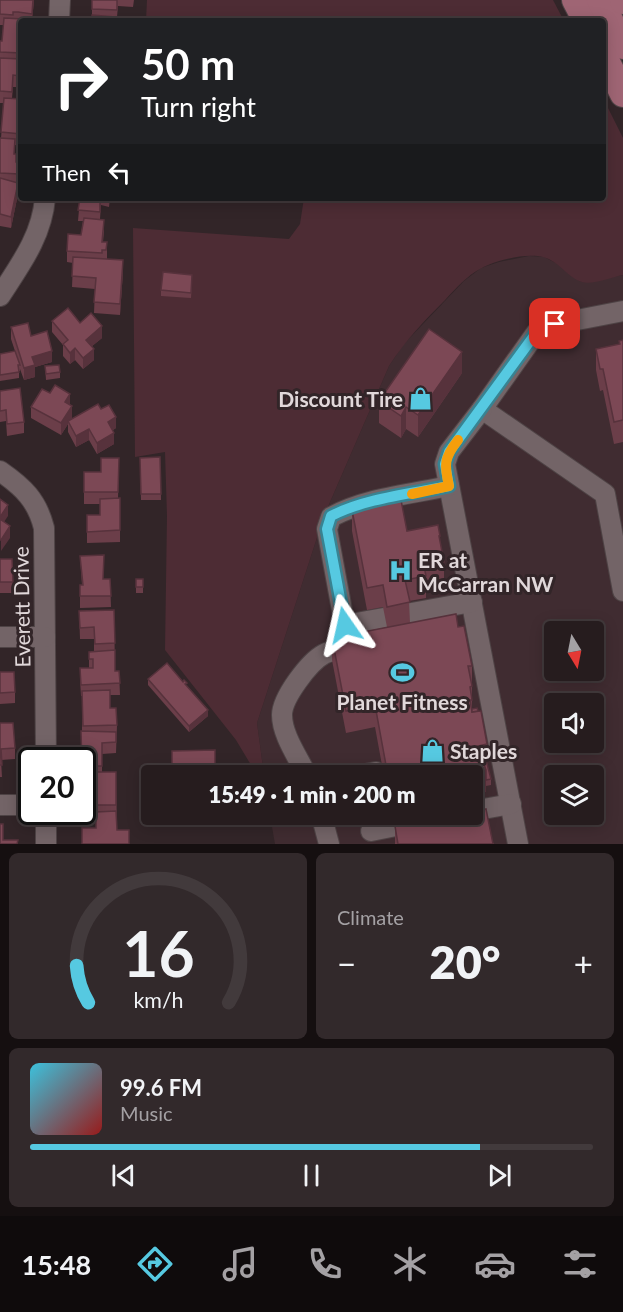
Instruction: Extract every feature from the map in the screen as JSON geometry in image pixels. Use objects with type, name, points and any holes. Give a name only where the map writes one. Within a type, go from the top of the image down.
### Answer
[{"type":"main road","points":[[575,0],[584,18]]},
{"type":"main road","points":[[600,0],[623,46]]},
{"type":"main road","points":[[606,60],[623,94]]},
{"type":"street","points":[[59,18],[60,0]]},
{"type":"street","points":[[0,296],[30,250],[39,230],[44,201]]},
{"type":"street","points":[[518,844],[445,464],[449,452],[536,333],[546,326],[623,311]]},
{"type":"street","points":[[482,409],[605,494],[623,591]]},
{"type":"street","name":"Everett Drive","points":[[0,471],[22,486],[32,498],[44,528],[46,747]]},
{"type":"street","points":[[350,648],[327,529],[331,516],[372,502],[449,486]]},
{"type":"street","points":[[345,625],[472,602]]},
{"type":"street","points":[[453,628],[476,623]]},
{"type":"street","points":[[0,637],[45,637]]},
{"type":"street","points":[[301,765],[284,728],[282,714],[284,703],[310,664],[329,652],[373,643]]},
{"type":"street","points":[[483,809],[511,804]]},
{"type":"street","points":[[0,805],[18,805]]},
{"type":"street","points":[[46,825],[46,844]]},
{"type":"street","points":[[324,825],[329,844]]},
{"type":"street","points":[[371,831],[401,825]]},
{"type":"shaded area","points":[[147,0],[553,0],[562,18],[146,18]]},
{"type":"shaded area","points":[[606,104],[623,138],[623,275],[586,283],[572,277],[554,262],[543,257],[519,257],[494,263],[475,272],[462,282],[416,331],[389,366],[324,516],[257,723],[263,765],[251,765],[236,740],[165,650],[167,516],[165,452],[135,457],[133,228],[289,239],[300,224],[304,201],[606,201]]},
{"type":"shaded area","points":[[529,256],[544,257],[580,281],[587,282],[623,275],[623,844],[275,844],[272,825],[483,825],[483,765],[263,765],[257,723],[324,516],[389,366],[402,346],[464,281],[481,268]]},
{"type":"building","points":[[0,0],[33,0],[32,14],[13,12],[13,15],[0,14]]},
{"type":"building","points":[[92,0],[117,0],[117,10],[92,9]]},
{"type":"building","points":[[92,15],[126,18],[92,18]]},
{"type":"building","points":[[4,18],[18,19],[18,53],[0,52],[0,41],[2,41]]},
{"type":"building","points":[[0,58],[18,59],[18,76],[13,75],[12,92],[0,91]]},
{"type":"building","points":[[4,98],[18,99],[18,134],[1,132]]},
{"type":"building","points":[[0,138],[15,139],[14,154],[18,162],[18,174],[0,173]]},
{"type":"building","points":[[0,178],[18,183],[11,217],[0,214]]},
{"type":"building","points":[[80,201],[100,201],[100,212],[78,210]]},
{"type":"building","points":[[84,218],[104,220],[102,242],[107,242],[106,250],[102,250],[102,253],[67,251],[68,234],[81,235]]},
{"type":"building","points":[[73,257],[123,260],[120,304],[94,302],[96,278],[72,276]]},
{"type":"building","points":[[163,272],[192,275],[191,293],[161,290]]},
{"type":"building","points":[[68,308],[80,323],[91,313],[102,326],[86,340],[94,349],[83,358],[75,348],[70,353],[63,344],[68,340],[52,321]]},
{"type":"building","points":[[28,323],[31,336],[47,331],[52,351],[32,357],[35,365],[24,368],[11,327]]},
{"type":"building","points":[[429,329],[462,352],[418,415],[406,407],[401,416],[379,401]]},
{"type":"building","points":[[623,340],[623,420],[614,422],[603,369],[600,369],[596,349],[620,344],[619,341]]},
{"type":"building","points":[[15,351],[20,365],[18,365],[19,372],[0,375],[0,354]]},
{"type":"building","points":[[59,365],[60,372],[46,374],[45,366]]},
{"type":"building","points":[[55,385],[70,394],[65,402],[72,406],[61,423],[31,407],[42,389],[50,393]]},
{"type":"building","points":[[20,388],[24,422],[7,424],[6,410],[0,411],[0,391]]},
{"type":"building","points":[[98,404],[101,409],[109,405],[116,417],[108,422],[114,433],[97,443],[89,429],[76,436],[68,421]]},
{"type":"building","points":[[160,457],[161,494],[141,494],[140,458]]},
{"type":"building","points":[[101,458],[119,458],[118,492],[84,492],[84,472],[101,472]]},
{"type":"building","points":[[120,498],[120,530],[87,532],[87,515],[100,515],[100,499]]},
{"type":"building","points":[[0,499],[8,505],[0,517]]},
{"type":"building","name":"ER at McCarran NW","points":[[401,500],[407,531],[438,525],[444,562],[424,566],[426,576],[405,580],[410,602],[387,607],[383,585],[367,588],[352,510]]},
{"type":"building","points":[[0,519],[10,526],[1,540],[0,540]]},
{"type":"building","points":[[104,555],[103,579],[110,579],[111,596],[80,596],[80,585],[83,585],[80,556]]},
{"type":"building","points":[[0,559],[12,559],[13,582],[0,582]]},
{"type":"building","points":[[136,579],[143,579],[143,587],[136,587]]},
{"type":"building","points":[[114,610],[115,643],[95,644],[94,627],[80,628],[79,611]]},
{"type":"building","points":[[456,614],[458,627],[464,626],[472,666],[468,666],[472,686],[470,687],[472,700],[470,700],[472,712],[481,711],[487,744],[478,746],[486,770],[483,771],[483,765],[386,765],[375,705],[346,711],[332,638]]},
{"type":"building","points":[[115,650],[115,671],[119,671],[120,683],[81,685],[80,668],[93,668],[93,659],[89,659],[89,652]]},
{"type":"building","points":[[167,663],[183,682],[184,680],[187,683],[185,684],[208,710],[189,726],[148,679]]},
{"type":"building","points":[[0,672],[14,672],[15,692],[0,693]]},
{"type":"building","points":[[110,690],[110,708],[116,708],[117,725],[83,726],[82,691]]},
{"type":"building","points":[[0,723],[13,723],[15,748],[1,749],[2,765],[0,765]]},
{"type":"building","points":[[81,731],[116,732],[116,742],[102,743],[102,766],[96,766],[96,747],[81,747]]},
{"type":"building","points":[[215,750],[215,765],[172,765],[172,751]]},
{"type":"building","points":[[486,760],[491,779],[486,780],[483,761]]},
{"type":"building","points":[[97,772],[116,772],[116,805],[96,805]]},
{"type":"building","points":[[486,809],[493,844],[398,844],[395,826],[483,825],[483,810]]},
{"type":"building","points":[[116,811],[117,830],[129,830],[129,844],[82,844],[82,828],[96,828],[96,812]]},
{"type":"building","points":[[0,824],[3,824],[3,840],[18,840],[17,844],[0,844]]},
{"type":"slow traffic","points":[[412,494],[449,486],[445,464],[449,452],[458,440]]},
{"type":"place","name":"Discount Tire","points":[[421,398]]},
{"type":"place","name":"ER at McCarran NW","points":[[400,571]]},
{"type":"place","name":"Planet Fitness","points":[[402,673]]},
{"type":"place","name":"Staples","points":[[432,750]]},
{"type":"route","points":[[345,625],[327,529],[331,516],[372,502],[449,486],[445,464],[449,452],[536,333],[546,326],[555,324]]}]
